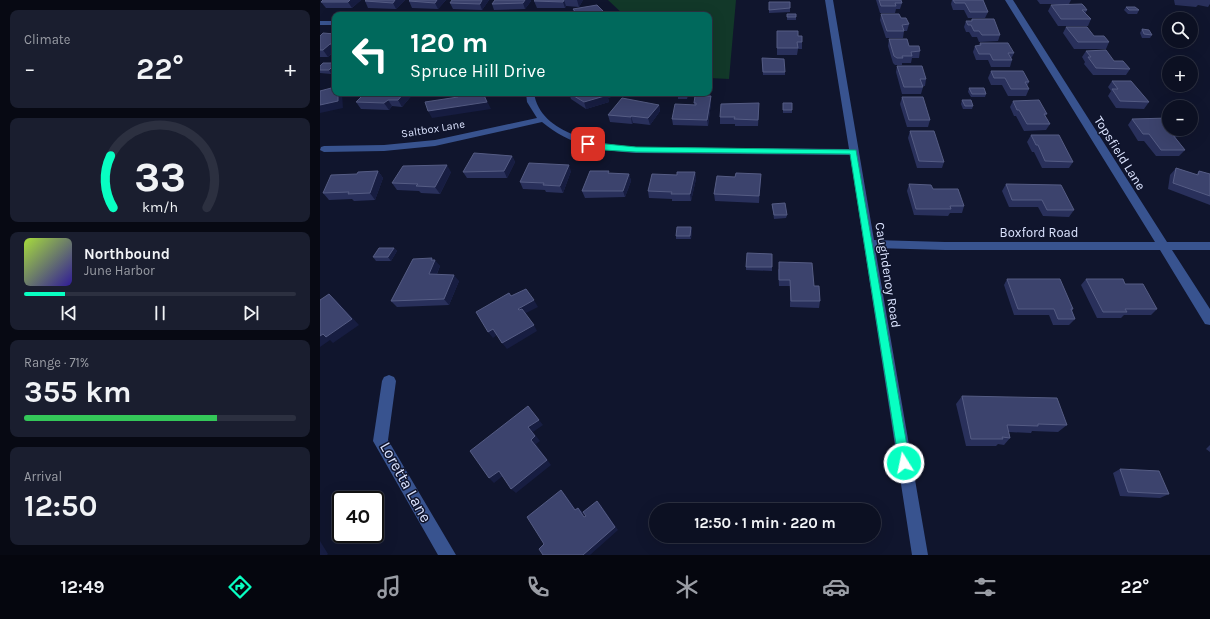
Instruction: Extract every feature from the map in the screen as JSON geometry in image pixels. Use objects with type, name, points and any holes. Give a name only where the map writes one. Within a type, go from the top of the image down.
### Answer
[{"type":"street","name":"Caughdenoy Road","points":[[829,0],[920,555]]},
{"type":"street","name":"Topsfield Lane","points":[[1009,0],[1210,320]]},
{"type":"street","points":[[320,23],[332,24]]},
{"type":"street","points":[[531,96],[533,108],[555,128],[578,140],[604,148],[636,150],[853,152]]},
{"type":"street","name":"Saltbox Lane","points":[[324,149],[384,148],[435,143],[544,119]]},
{"type":"street","name":"Boxford Road","points":[[868,244],[945,246],[1210,246]]},
{"type":"street","name":"Loretta Lane","points":[[389,381],[380,441],[448,555]]},
{"type":"green space","points":[[608,0],[736,0],[729,79],[712,78],[712,12],[621,12]]},
{"type":"building","points":[[323,0],[350,0],[348,2],[321,2]]},
{"type":"building","points":[[395,0],[393,3],[365,1]]},
{"type":"building","points":[[437,0],[435,3],[409,1]]},
{"type":"building","points":[[452,0],[482,0],[480,4],[450,3]]},
{"type":"building","points":[[495,0],[525,0],[523,3],[492,4]]},
{"type":"building","points":[[564,0],[563,2],[534,1]]},
{"type":"building","points":[[879,0],[901,0],[902,3],[895,3],[896,6],[881,6]]},
{"type":"building","points":[[953,0],[983,0],[988,12],[970,12],[965,3],[955,3]]},
{"type":"building","points":[[769,2],[790,2],[790,8],[769,10]]},
{"type":"building","points":[[1082,4],[1087,10],[1082,10],[1091,19],[1061,19],[1051,5]]},
{"type":"building","points":[[597,5],[604,12],[576,12],[573,9]]},
{"type":"building","points":[[1126,7],[1135,7],[1139,10],[1129,10]]},
{"type":"building","points":[[787,14],[796,14],[796,17],[787,17]]},
{"type":"building","points":[[881,14],[899,14],[901,18],[906,18],[909,24],[902,25],[904,31],[887,31]]},
{"type":"building","points":[[972,19],[994,19],[1000,35],[982,35],[979,31],[974,31],[971,25],[968,25],[966,21],[972,21]]},
{"type":"building","points":[[1066,27],[1087,27],[1094,36],[1104,36],[1109,42],[1078,42]]},
{"type":"building","points":[[1142,29],[1149,30],[1152,35],[1144,34]]},
{"type":"building","points":[[777,31],[798,31],[798,36],[802,36],[802,42],[797,42],[798,48],[777,48]]},
{"type":"building","points":[[323,33],[332,34],[332,44],[323,50],[320,50],[320,36]]},
{"type":"building","points":[[889,39],[907,39],[909,46],[919,46],[920,51],[911,52],[912,56],[902,56],[903,58],[897,58],[894,56]]},
{"type":"building","points":[[980,43],[1008,43],[1014,53],[1008,53],[1012,60],[993,60],[990,54],[979,54],[975,46],[981,45]]},
{"type":"building","points":[[1106,50],[1114,61],[1123,61],[1130,69],[1096,68],[1088,57],[1091,57],[1086,51]]},
{"type":"building","points":[[762,58],[784,59],[785,72],[763,72]]},
{"type":"building","points":[[323,63],[332,63],[332,67],[329,70],[320,70],[320,66]]},
{"type":"building","points":[[897,66],[922,66],[926,79],[920,79],[923,87],[904,87]]},
{"type":"building","points":[[991,71],[1023,71],[1029,82],[1025,82],[1029,89],[1011,89],[1005,78],[994,78]]},
{"type":"building","points":[[1112,81],[1131,81],[1149,102],[1120,101],[1112,89],[1118,89]]},
{"type":"building","points":[[332,88],[332,96],[338,96],[338,101],[320,105],[320,91]]},
{"type":"building","points":[[969,88],[984,88],[986,94],[972,94]]},
{"type":"building","points":[[362,96],[401,96],[398,100],[388,100],[384,103],[356,102]]},
{"type":"building","points":[[484,96],[487,102],[428,111],[425,102],[458,97]]},
{"type":"building","points":[[574,96],[605,96],[584,102]]},
{"type":"building","points":[[695,96],[711,96],[707,120],[672,119],[675,104],[696,105],[696,103],[694,103]]},
{"type":"building","points":[[902,97],[923,97],[930,120],[909,120]]},
{"type":"building","points":[[622,98],[659,105],[648,118],[608,115]]},
{"type":"building","points":[[962,100],[971,100],[973,106],[965,106]]},
{"type":"building","points":[[1039,100],[1047,114],[1044,114],[1050,124],[1027,124],[1019,110],[1017,110],[1013,101]]},
{"type":"building","points":[[759,103],[758,120],[720,117],[721,104]]},
{"type":"building","points":[[783,103],[792,103],[792,110],[783,110]]},
{"type":"building","points":[[1162,118],[1162,136],[1174,136],[1185,150],[1161,150],[1149,134],[1143,134],[1132,119]]},
{"type":"building","points":[[910,131],[934,131],[944,162],[919,161]]},
{"type":"building","points":[[1031,135],[1059,135],[1073,162],[1045,161],[1038,145],[1036,145]]},
{"type":"building","points":[[474,153],[512,156],[504,171],[463,172]]},
{"type":"building","points":[[529,163],[569,165],[560,186],[543,185],[544,183],[520,182]]},
{"type":"building","points":[[447,165],[435,187],[416,186],[418,184],[392,183],[403,166]]},
{"type":"building","points":[[1176,168],[1198,175],[1199,171],[1210,174],[1210,196],[1173,183]]},
{"type":"building","points":[[378,171],[370,193],[323,193],[331,175],[357,174],[358,172]]},
{"type":"building","points":[[590,171],[609,171],[608,173],[629,174],[623,191],[582,191]]},
{"type":"building","points":[[677,172],[695,172],[690,194],[671,194],[672,192],[648,191],[652,174],[677,175]]},
{"type":"building","points":[[736,173],[761,174],[759,196],[714,194],[717,176],[735,177]]},
{"type":"building","points":[[909,184],[931,185],[933,189],[958,189],[964,206],[950,206],[951,209],[916,209]]},
{"type":"building","points":[[1006,184],[1061,185],[1074,210],[1047,210],[1042,200],[1012,200]]},
{"type":"building","points":[[785,203],[787,215],[774,215],[772,204]]},
{"type":"building","points":[[677,227],[691,227],[690,236],[676,236]]},
{"type":"building","points":[[379,248],[394,248],[388,257],[373,257]]},
{"type":"building","points":[[747,253],[772,254],[772,267],[746,267]]},
{"type":"building","points":[[432,258],[431,260],[435,260],[429,274],[454,275],[444,299],[391,301],[413,259]]},
{"type":"building","points":[[779,262],[812,263],[814,286],[819,286],[820,301],[791,301],[790,280],[779,280]]},
{"type":"building","points":[[1007,279],[1060,279],[1073,309],[1071,309],[1075,319],[1058,319],[1054,309],[1018,309]]},
{"type":"building","points":[[1086,279],[1123,279],[1125,284],[1143,284],[1157,309],[1125,309],[1127,312],[1103,312]]},
{"type":"building","points":[[526,289],[534,300],[518,309],[522,309],[534,325],[502,343],[493,329],[488,332],[476,312],[509,293],[511,296]]},
{"type":"building","points":[[329,294],[352,319],[326,337],[323,334],[320,336],[320,300]]},
{"type":"building","points":[[962,396],[1057,398],[1067,425],[1007,425],[1010,438],[1002,437],[1003,439],[971,439]]},
{"type":"building","points":[[528,406],[539,420],[528,427],[535,436],[531,440],[547,460],[511,489],[499,471],[489,478],[470,451]]},
{"type":"building","points":[[1120,469],[1159,471],[1169,494],[1128,492]]},
{"type":"building","points":[[561,490],[575,510],[578,508],[584,517],[586,516],[583,512],[597,501],[615,527],[583,555],[543,555],[539,549],[544,544],[527,517]]},
{"type":"route","points":[[588,144],[604,148],[636,150],[853,152],[904,463]]}]
